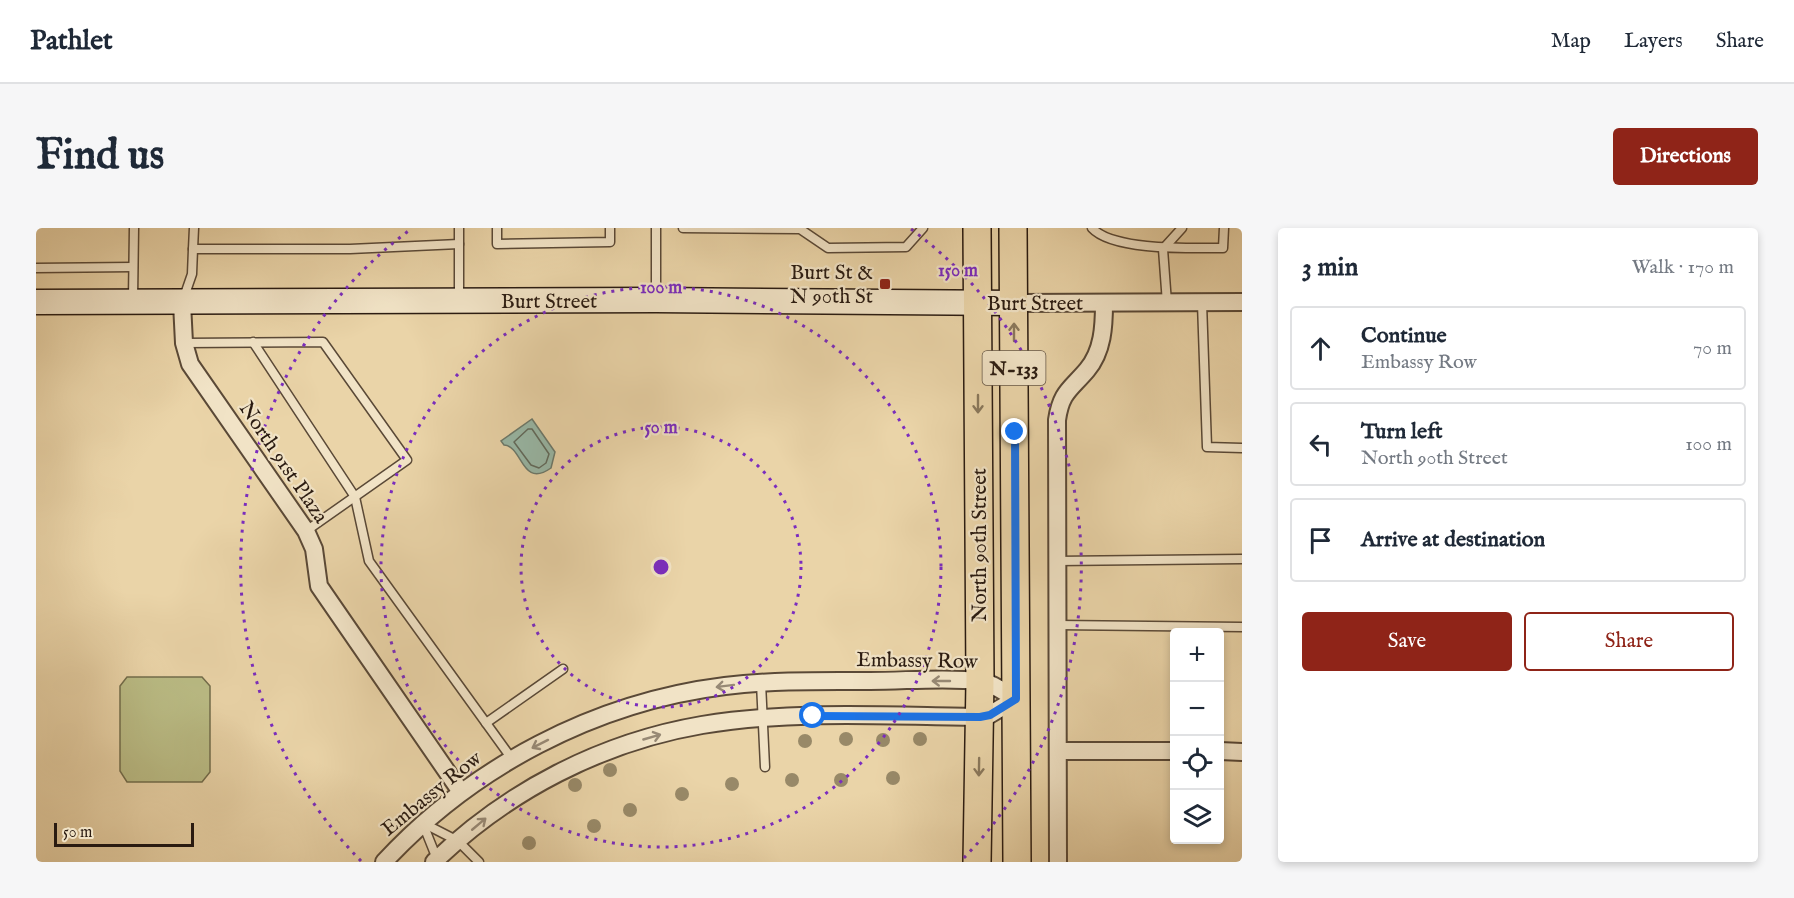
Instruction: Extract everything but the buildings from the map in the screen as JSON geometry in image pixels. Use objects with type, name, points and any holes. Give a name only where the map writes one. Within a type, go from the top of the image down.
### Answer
[{"type":"main road","name":"North 90th Street","points":[[977,228],[980,681],[977,862]]},
{"type":"main road","name":"North 90th Street","points":[[1013,228],[1017,862]]},
{"type":"street","name":"Burt Street","points":[[36,302],[656,300],[978,303],[1242,302]]},
{"type":"street","name":"North 91st Plaza","points":[[182,303],[184,343],[190,364],[306,531],[314,549],[319,586],[461,792]]},
{"type":"street","points":[[1058,862],[1056,561],[1059,404],[1067,389],[1087,370],[1095,357],[1104,328],[1104,303]]},
{"type":"street","name":"Embassy Row","points":[[384,862],[423,823],[461,792],[512,759],[570,729],[649,702],[696,690],[761,683],[980,681],[1016,699]]},
{"type":"street","points":[[437,861],[458,841],[515,797],[608,752],[652,736],[700,726],[764,718],[980,717],[990,715],[1016,699]]},
{"type":"street","points":[[1058,751],[1170,751]]},
{"type":"street","points":[[1224,752],[1242,752]]},
{"type":"lane","points":[[133,303],[134,228]]},
{"type":"lane","points":[[182,303],[192,274],[194,228]]},
{"type":"lane","points":[[459,228],[459,302]]},
{"type":"lane","points":[[497,228],[497,244],[610,242],[610,228]]},
{"type":"lane","points":[[656,228],[656,300]]},
{"type":"lane","points":[[683,228],[800,229],[828,248],[906,248],[923,228]]},
{"type":"lane","points":[[1092,228],[1100,237],[1163,249],[1223,248],[1224,228]]},
{"type":"lane","points":[[1167,303],[1163,249],[1182,228]]},
{"type":"lane","points":[[193,249],[350,249],[459,244]]},
{"type":"lane","points":[[36,268],[133,267]]},
{"type":"lane","points":[[1202,303],[1207,447],[1242,448]]},
{"type":"lane","points":[[253,342],[355,497],[369,561],[512,759]]},
{"type":"lane","points":[[184,343],[323,342],[407,460],[306,531]]},
{"type":"lane","points":[[1056,561],[1242,559]]},
{"type":"lane","points":[[1056,626],[1242,627]]},
{"type":"lane","points":[[486,723],[563,669]]},
{"type":"lane","points":[[761,683],[765,767]]},
{"type":"lane","points":[[423,823],[458,841],[478,862]]},
{"type":"lane","points":[[423,823],[437,861]]},
{"type":"green space","points":[[127,677],[202,677],[210,686],[210,772],[202,782],[127,782],[120,771],[120,686]]},
{"type":"water","points":[[532,419],[555,452],[551,468],[541,473],[528,470],[515,452],[501,441]]},
{"type":"place","name":"Burt St & N 90th St","points":[[885,284]]},
{"type":"route","points":[[813,716],[980,717],[990,715],[1016,699],[1015,432]]}]
